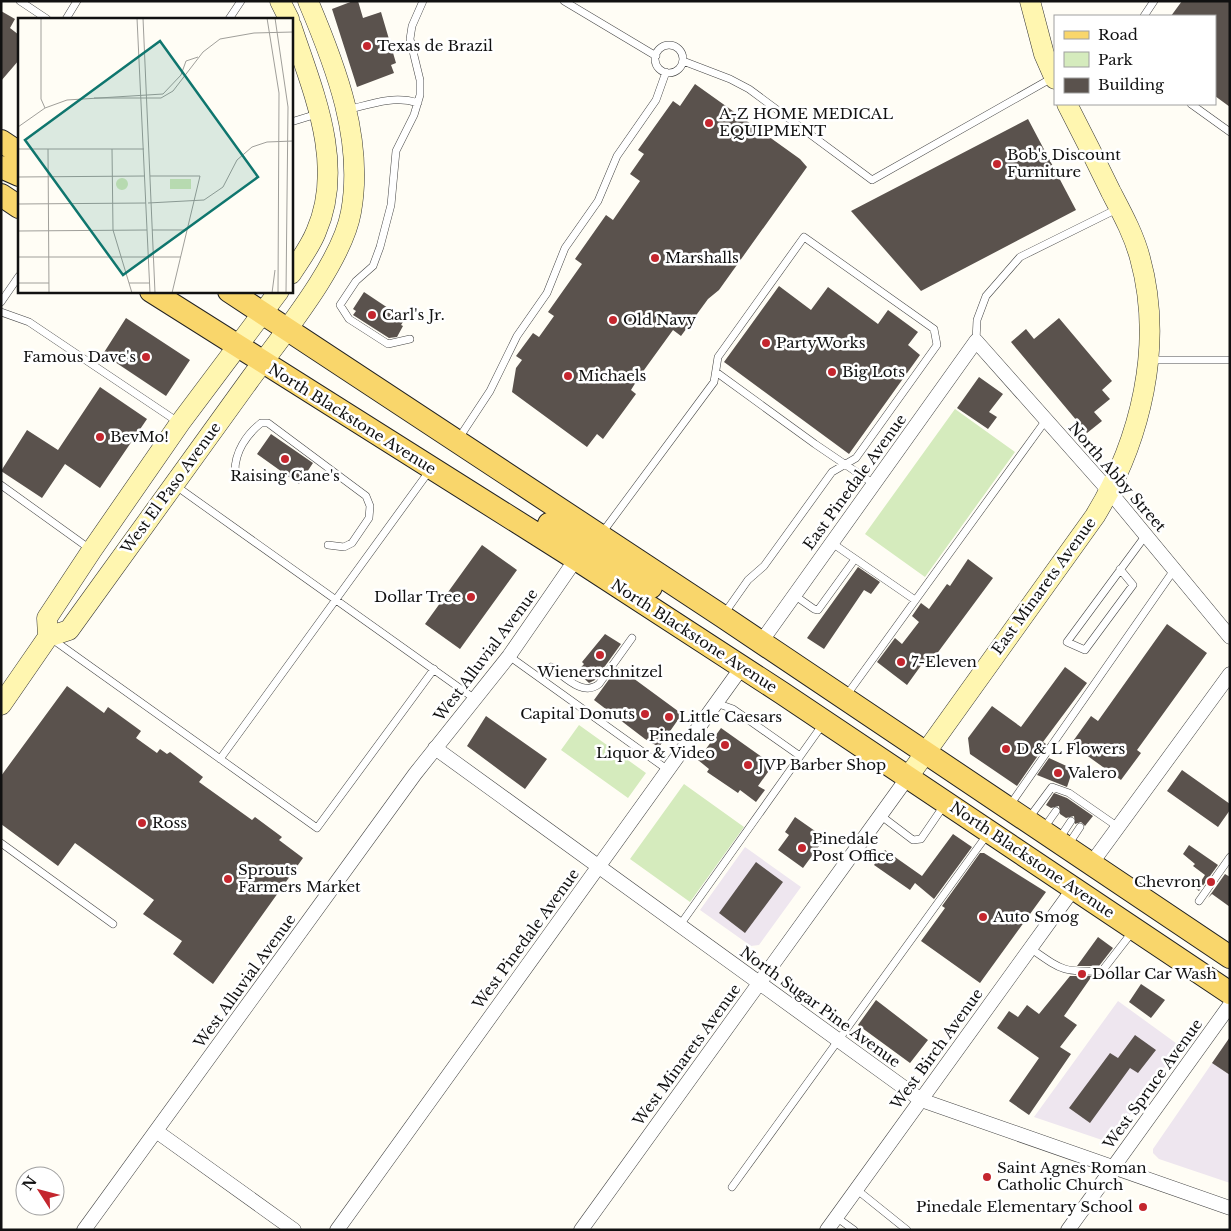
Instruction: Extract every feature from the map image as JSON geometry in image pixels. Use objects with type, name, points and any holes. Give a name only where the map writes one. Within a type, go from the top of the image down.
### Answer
[{"type":"main road","points":[[1,142],[18,152]]},
{"type":"main road","points":[[1,167],[18,175]]},
{"type":"main road","points":[[1,195],[18,206]]},
{"type":"main road","name":"North Blackstone Avenue","points":[[153,292],[576,559],[824,721],[1230,992]]},
{"type":"main road","name":"North Blackstone Avenue","points":[[231,292],[458,440],[1230,957]]},
{"type":"main road","points":[[431,469],[512,502],[582,544],[589,544],[600,535]]},
{"type":"main road","points":[[576,559],[591,554],[598,555],[700,619],[722,616]]},
{"type":"street","points":[[280,1],[288,18]]},
{"type":"street","name":"West El Paso Avenue","points":[[1,705],[48,637],[69,630],[263,362],[328,266],[343,238],[351,214],[354,188],[353,139],[347,110],[320,30],[308,1]]},
{"type":"street","points":[[1030,1],[1044,54],[1054,77]]},
{"type":"street","points":[[292,25],[312,48],[331,104],[337,109],[347,110]]},
{"type":"street","points":[[292,27],[327,143],[328,157],[325,199],[317,230],[292,272]]},
{"type":"street","name":"East Minarets Avenue","points":[[908,777],[1095,516],[1110,492],[1125,459],[1138,421],[1147,360],[1148,304],[1140,258],[1119,208],[1068,105]]},
{"type":"street","name":"West El Paso Avenue","points":[[48,637],[47,618],[92,550],[180,423],[278,292]]},
{"type":"street","name":"North Abby Street","points":[[976,340],[1110,492],[1174,570],[1228,629]]},
{"type":"street","name":"East Pinedale Avenue","points":[[761,642],[976,340]]},
{"type":"street","name":"West Alluvial Avenue","points":[[84,1230],[435,748],[509,656],[576,559]]},
{"type":"street","name":"West Pinedale Avenue","points":[[337,1230],[742,667]]},
{"type":"street","points":[[1091,864],[1230,674]]},
{"type":"street","name":"North Sugar Pine Avenue","points":[[435,748],[921,1100],[1230,1208]]},
{"type":"street","name":"West Minarets Avenue","points":[[581,1230],[908,777]]},
{"type":"street","name":"West Birch Avenue","points":[[827,1230],[1074,888]]},
{"type":"street","name":"West Spruce Avenue","points":[[1068,1230],[1230,1005]]},
{"type":"street","points":[[156,1131],[294,1230]]},
{"type":"lane","points":[[20,1],[46,18]]},
{"type":"lane","points":[[67,18],[77,1]]},
{"type":"lane","points":[[230,18],[241,1]]},
{"type":"lane","points":[[410,339],[388,344],[349,319],[340,305],[344,296],[373,266],[390,206],[396,151],[418,103],[420,80],[410,39],[412,26],[423,1]]},
{"type":"lane","points":[[564,1],[656,56]]},
{"type":"lane","points":[[1145,15],[1154,1]]},
{"type":"lane","points":[[665,45],[675,46],[682,52],[683,61],[675,72],[666,72],[656,64],[656,56],[665,45]]},
{"type":"lane","points":[[683,61],[730,79],[749,89],[872,180],[1054,77]]},
{"type":"lane","points":[[458,440],[490,392],[517,336],[547,293],[564,248],[598,201],[617,156],[656,100],[666,72]]},
{"type":"lane","points":[[347,110],[392,99],[405,99],[418,103]]},
{"type":"lane","points":[[1192,105],[1230,132]]},
{"type":"lane","points":[[292,122],[318,114]]},
{"type":"lane","points":[[976,340],[977,320],[986,296],[1020,257],[1119,208]]},
{"type":"lane","points":[[600,535],[714,382],[718,357],[804,237],[934,329],[937,345],[856,458],[832,472],[764,566],[748,580],[722,616]]},
{"type":"lane","points":[[1,302],[18,277]]},
{"type":"lane","points":[[1,312],[29,322],[180,423]]},
{"type":"lane","points":[[1147,360],[1230,360]]},
{"type":"lane","points":[[716,372],[874,484]]},
{"type":"lane","points":[[844,698],[1046,420]]},
{"type":"lane","points":[[235,471],[235,458],[238,451],[254,428],[261,423],[268,423],[366,496],[370,506],[370,518],[352,542],[344,547],[328,545]]},
{"type":"lane","points":[[220,759],[431,469]]},
{"type":"lane","points":[[1,485],[92,550]]},
{"type":"lane","points":[[175,485],[337,599],[475,700]]},
{"type":"lane","points":[[1120,569],[1132,585],[1122,600],[1085,650],[1067,642],[1120,569],[1146,535]]},
{"type":"lane","points":[[832,543],[915,600]]},
{"type":"lane","points":[[794,595],[818,610],[855,559]]},
{"type":"lane","points":[[1008,807],[1174,570]]},
{"type":"lane","points":[[48,637],[317,828],[434,669]]},
{"type":"lane","points":[[551,667],[577,686],[586,690],[593,690],[632,638]]},
{"type":"lane","points":[[509,656],[668,770]]},
{"type":"lane","points":[[716,704],[732,709],[800,756]]},
{"type":"lane","points":[[680,925],[824,721]]},
{"type":"lane","points":[[1048,835],[1052,787],[1118,828]]},
{"type":"lane","points":[[880,815],[914,840],[921,839],[946,802]]},
{"type":"lane","points":[[1048,835],[1056,811]]},
{"type":"lane","points":[[1048,835],[1071,821]]},
{"type":"lane","points":[[1048,835],[1080,827]]},
{"type":"lane","points":[[732,1187],[989,831]]},
{"type":"lane","points":[[1,843],[113,924]]},
{"type":"lane","points":[[1199,900],[1230,857]]},
{"type":"lane","points":[[1030,948],[1060,969],[1069,972],[1102,971],[1134,928]]},
{"type":"lane","points":[[856,1189],[907,1230]]},
{"type":"lane","points":[[836,1217],[854,1230]]},
{"type":"shaded area","points":[[745,847],[801,887],[759,945],[751,946],[700,910]]},
{"type":"shaded area","points":[[1118,1001],[1180,1046],[1114,1137],[1105,1141],[1034,1117]]},
{"type":"shaded area","points":[[1230,1037],[1230,1183],[1159,1159],[1153,1153],[1153,1149]]},
{"type":"green space","points":[[955,409],[1015,452],[925,577],[865,534]]},
{"type":"green space","points":[[579,725],[646,773],[628,798],[561,750]]},
{"type":"green space","points":[[684,784],[744,827],[690,902],[630,859]]},
{"type":"building","name":"Texas de Brazil","points":[[358,1],[363,18],[381,12],[396,63],[391,65],[394,73],[357,87],[332,9]]},
{"type":"building","points":[[1182,1],[1230,1],[1230,107],[1216,97],[1216,15],[1172,15]]},
{"type":"building","points":[[1,11],[15,19],[10,28],[18,34],[18,61],[1,81]]},
{"type":"building","points":[[695,84],[800,159],[807,167],[719,290],[708,299],[681,336],[673,330],[631,390],[636,394],[603,439],[597,434],[587,447],[512,392],[516,368],[522,360],[516,356],[533,333],[539,337],[554,316],[548,312],[582,264],[575,259],[606,215],[613,220],[640,181],[630,174],[644,154],[638,150],[673,101],[680,106]]},
{"type":"building","name":"Bob's Discount Furniture","points":[[1028,119],[1076,210],[921,291],[851,211]]},
{"type":"building","points":[[779,286],[811,310],[828,287],[878,324],[888,310],[918,332],[908,345],[920,355],[849,454],[724,362]]},
{"type":"building","name":"Carl's Jr.","points":[[364,292],[388,308],[386,311],[403,322],[397,337],[389,338],[353,315],[356,311],[353,309]]},
{"type":"building","name":"Famous Dave's","points":[[126,318],[190,360],[166,396],[103,354]]},
{"type":"building","points":[[1059,318],[1112,381],[1102,390],[1110,399],[1094,412],[1102,421],[1087,433],[1011,342],[1026,329],[1034,339]]},
{"type":"building","points":[[979,377],[1003,394],[989,412],[997,417],[988,429],[957,408]]},
{"type":"building","points":[[100,387],[147,419],[100,488],[65,464],[42,498],[1,471],[27,430],[58,450]]},
{"type":"building","name":"Raising Cane's","points":[[271,434],[313,463],[299,484],[257,454]]},
{"type":"building","name":"Dollar Tree","points":[[482,545],[517,570],[460,649],[425,624]]},
{"type":"building","points":[[968,559],[993,578],[930,663],[925,660],[907,685],[877,662],[895,638],[902,644],[919,622],[912,616],[921,603],[929,609],[947,584],[950,586]]},
{"type":"building","points":[[858,567],[880,582],[871,594],[864,590],[824,649],[807,638]]},
{"type":"building","points":[[1167,624],[1207,653],[1137,750],[1141,753],[1121,780],[1071,744],[1091,716],[1098,721]]},
{"type":"building","name":"Wienerschnitzel","points":[[605,634],[621,644],[595,680],[589,683],[577,672],[584,664],[582,662]]},
{"type":"building","points":[[618,667],[682,714],[659,747],[645,739],[594,700]]},
{"type":"building","name":"D & L Flowers","points":[[1065,667],[1087,683],[1043,742],[1046,744],[1017,786],[970,754],[968,738],[992,706],[1021,727]]},
{"type":"building","points":[[67,686],[104,713],[108,707],[141,731],[136,738],[157,753],[160,749],[167,754],[170,752],[203,777],[199,782],[252,820],[255,817],[282,837],[279,840],[303,858],[213,984],[173,954],[182,941],[143,914],[154,900],[75,843],[58,866],[1,824],[1,776]]},
{"type":"building","points":[[486,716],[547,759],[525,789],[467,746]]},
{"type":"building","points":[[721,728],[773,765],[758,786],[765,790],[756,802],[740,790],[738,793],[707,772],[709,769],[698,760]]},
{"type":"building","name":"Valero","points":[[1049,758],[1073,769],[1067,787],[1037,775]]},
{"type":"building","points":[[1182,770],[1230,804],[1230,810],[1218,827],[1167,791]]},
{"type":"building","name":"Valero","points":[[1054,793],[1067,798],[1093,816],[1085,826],[1081,822],[1075,824],[1074,816],[1066,818],[1060,814],[1059,806],[1051,808],[1046,805]]},
{"type":"building","points":[[795,817],[825,838],[803,868],[778,850],[789,835],[785,832]]},
{"type":"building","points":[[953,834],[972,847],[934,899],[915,883],[910,890],[874,865],[885,850],[922,876]]},
{"type":"building","points":[[1189,845],[1218,865],[1199,891],[1196,889],[1205,875],[1193,866],[1195,864],[1183,854]]},
{"type":"building","name":"Auto Smog","points":[[980,853],[984,853],[1046,892],[980,983],[921,941],[945,908],[942,906]]},
{"type":"building","points":[[756,862],[783,882],[745,933],[719,913]]},
{"type":"building","points":[[1225,874],[1230,877],[1230,907],[1212,894],[1208,898]]},
{"type":"building","points":[[1098,937],[1113,948],[1099,966],[1077,966]]},
{"type":"building","points":[[1070,976],[1092,976],[1064,1016],[1077,1025],[1060,1047],[1071,1054],[1029,1115],[1009,1101],[1039,1058],[997,1028],[1009,1011],[1018,1017],[1027,1005],[1039,1014]]},
{"type":"building","points":[[1141,984],[1165,1000],[1151,1018],[1129,1002]]},
{"type":"building","points":[[876,1000],[928,1040],[910,1063],[858,1025]]},
{"type":"building","points":[[1135,1035],[1156,1050],[1138,1073],[1130,1068],[1090,1123],[1069,1108],[1110,1053],[1118,1058]]},
{"type":"building","points":[[1230,1037],[1230,1075],[1212,1063]]},
{"type":"place","name":"Texas de Brazil","points":[[367,46]]},
{"type":"place","name":"A-Z HOME MEDICAL EQUIPMENT","points":[[709,123]]},
{"type":"place","name":"Bob's Discount Furniture","points":[[997,164]]},
{"type":"place","name":"Marshalls","points":[[655,258]]},
{"type":"place","name":"Carl's Jr.","points":[[372,315]]},
{"type":"place","name":"Old Navy","points":[[613,320]]},
{"type":"place","name":"PartyWorks","points":[[766,343]]},
{"type":"place","name":"Famous Dave's","points":[[146,357]]},
{"type":"place","name":"Big Lots","points":[[832,372]]},
{"type":"place","name":"Michaels","points":[[568,376]]},
{"type":"place","name":"BevMo!","points":[[100,437]]},
{"type":"place","name":"Raising Cane's","points":[[285,459]]},
{"type":"place","name":"Dollar Tree","points":[[471,597]]},
{"type":"place","name":"Wienerschnitzel","points":[[600,655]]},
{"type":"place","name":"7-Eleven","points":[[901,662]]},
{"type":"place","name":"Capital Donuts","points":[[645,714]]},
{"type":"place","name":"Little Caesars","points":[[669,717]]},
{"type":"place","name":"Pinedale Liquor & Video","points":[[725,745]]},
{"type":"place","name":"D & L Flowers","points":[[1006,749]]},
{"type":"place","name":"JVP Barber Shop","points":[[748,765]]},
{"type":"place","name":"Valero","points":[[1058,773]]},
{"type":"place","name":"Ross","points":[[142,823]]},
{"type":"place","name":"Pinedale Post Office","points":[[802,848]]},
{"type":"place","name":"Sprouts Farmers Market","points":[[228,879]]},
{"type":"place","name":"Chevron","points":[[1211,882]]},
{"type":"place","name":"Auto Smog","points":[[983,917]]},
{"type":"place","name":"Dollar Car Wash","points":[[1082,974]]},
{"type":"place","name":"Saint Agnes Roman Catholic Church","points":[[987,1177]]},
{"type":"place","name":"Pinedale Elementary School","points":[[1143,1207]]}]
